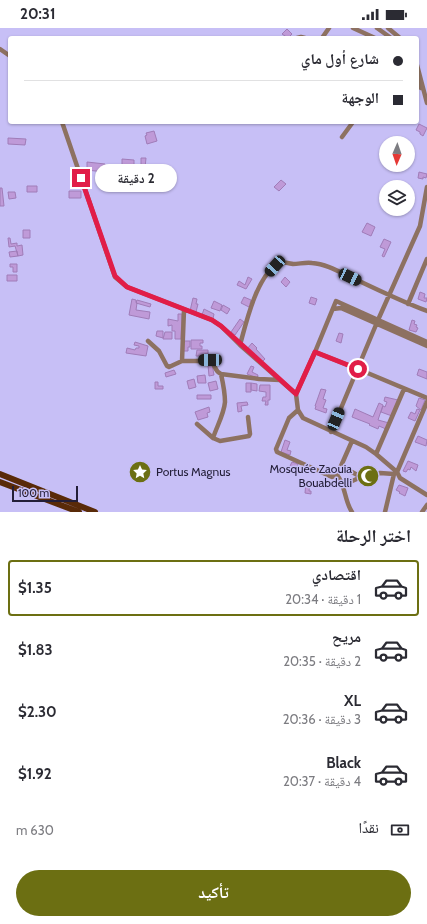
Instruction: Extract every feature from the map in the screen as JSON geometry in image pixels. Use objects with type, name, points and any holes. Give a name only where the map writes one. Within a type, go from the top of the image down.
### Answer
[{"type":"main road","points":[[0,474],[95,512]]},
{"type":"main road","points":[[0,482],[79,512]]},
{"type":"street","points":[[353,28],[371,36]]},
{"type":"street","points":[[377,28],[388,36]]},
{"type":"street","points":[[388,28],[398,36]]},
{"type":"street","points":[[0,48],[8,54]]},
{"type":"street","points":[[426,77],[419,77],[427,103]]},
{"type":"street","points":[[63,124],[115,276],[127,287],[212,320],[221,326],[240,345],[296,394]]},
{"type":"street","points":[[342,137],[352,124]]},
{"type":"street","points":[[331,432],[377,322],[420,226],[427,187]]},
{"type":"street","points":[[408,304],[427,259]]},
{"type":"street","points":[[240,345],[250,308],[258,290],[266,276],[275,266],[283,262],[294,264],[311,262],[328,267],[408,304],[427,311]]},
{"type":"street","points":[[427,346],[336,301],[296,394],[298,410],[303,418],[376,454],[400,478],[427,495]]},
{"type":"street","points":[[182,361],[184,310]]},
{"type":"street","points":[[377,322],[427,342]]},
{"type":"street","points":[[148,341],[159,351],[169,367],[182,361],[210,360],[216,371],[221,374],[280,380]]},
{"type":"street","points":[[315,352],[427,398]]},
{"type":"street","points":[[212,438],[225,402],[225,393],[221,374]]},
{"type":"street","points":[[376,454],[404,389]]},
{"type":"street","points":[[385,512],[395,473],[427,402]]},
{"type":"street","points":[[298,410],[290,418],[276,451],[332,477],[337,475],[352,441]]},
{"type":"street","points":[[197,424],[212,438],[220,441],[249,436],[248,417]]},
{"type":"street","points":[[341,466],[361,477]]},
{"type":"street","points":[[343,484],[361,477],[380,473],[395,473]]},
{"type":"street","points":[[337,475],[343,484],[345,499],[352,512]]},
{"type":"street","points":[[422,512],[427,505]]},
{"type":"building","points":[[287,29],[292,34],[290,36],[285,36],[282,34]]},
{"type":"building","points":[[419,124],[427,128],[423,136],[416,130]]},
{"type":"building","points":[[154,131],[157,141],[147,144],[145,136],[147,135],[146,133]]},
{"type":"building","points":[[8,138],[26,139],[25,145],[8,144]]},
{"type":"building","points":[[141,158],[146,158],[145,168],[141,167]]},
{"type":"building","points":[[122,159],[134,160],[134,171],[122,170]]},
{"type":"building","points":[[87,162],[105,164],[104,172],[87,170]]},
{"type":"building","points":[[419,172],[427,174],[426,178],[418,178]]},
{"type":"building","points":[[281,180],[286,184],[279,191],[274,187]]},
{"type":"building","points":[[27,186],[37,186],[37,192],[27,192]]},
{"type":"building","points":[[0,188],[2,188],[4,206],[0,206]]},
{"type":"building","points":[[69,191],[81,191],[81,198],[69,198]]},
{"type":"building","points":[[8,192],[15,192],[16,198],[9,199]]},
{"type":"building","points":[[367,223],[375,227],[371,236],[362,232]]},
{"type":"building","points":[[23,230],[30,230],[30,238],[23,238]]},
{"type":"building","points":[[8,238],[10,238],[11,244],[17,243],[17,246],[22,245],[23,255],[18,256],[15,246],[9,247]]},
{"type":"building","points":[[384,239],[391,242],[384,257],[382,256],[385,249],[380,247]]},
{"type":"building","points":[[17,251],[18,256],[10,257],[9,252]]},
{"type":"building","points":[[10,264],[17,264],[17,272],[13,272],[13,267],[10,267]]},
{"type":"building","points":[[7,275],[17,275],[17,281],[7,281]]},
{"type":"building","points":[[248,277],[252,279],[246,289],[237,285],[239,281],[245,285]]},
{"type":"building","points":[[285,277],[290,282],[286,287],[281,282]]},
{"type":"building","points":[[420,292],[425,294],[424,298],[427,298],[426,302],[418,299]]},
{"type":"building","points":[[244,297],[251,300],[251,308],[241,303]]},
{"type":"building","points":[[311,297],[317,299],[315,305],[309,303]]},
{"type":"building","points":[[193,298],[197,299],[196,304],[198,304],[196,312],[190,311]]},
{"type":"building","points":[[132,299],[136,300],[136,310],[150,312],[149,319],[129,315]]},
{"type":"building","points":[[137,300],[151,304],[150,307],[136,303]]},
{"type":"building","points":[[214,301],[222,305],[220,311],[211,308]]},
{"type":"building","points":[[223,305],[230,309],[227,314],[221,310]]},
{"type":"building","points":[[204,309],[214,314],[213,319],[202,315]]},
{"type":"building","points":[[178,314],[182,314],[181,339],[175,339],[175,331],[172,331],[172,325],[168,326],[168,319],[178,321]]},
{"type":"building","points":[[240,319],[244,322],[235,335],[231,332]]},
{"type":"building","points":[[412,320],[415,321],[414,324],[417,325],[416,327],[418,328],[416,332],[409,330]]},
{"type":"building","points":[[157,331],[163,331],[163,338],[156,336]]},
{"type":"building","points":[[165,332],[172,332],[172,339],[163,339]]},
{"type":"building","points":[[339,333],[343,334],[341,343],[336,341]]},
{"type":"building","points":[[191,340],[203,340],[203,343],[200,343],[202,349],[191,349]]},
{"type":"building","points":[[183,341],[190,341],[188,351],[183,351]]},
{"type":"building","points":[[135,342],[148,346],[146,356],[126,353],[127,348],[135,350],[136,348],[139,348],[139,346],[134,345]]},
{"type":"building","points":[[252,343],[265,359],[261,363],[247,349]]},
{"type":"building","points":[[197,350],[208,350],[208,354],[205,354],[205,356],[196,356]]},
{"type":"building","points":[[212,364],[214,375],[209,376],[208,365]]},
{"type":"building","points":[[251,366],[254,367],[252,372],[258,375],[257,378],[247,374]]},
{"type":"building","points":[[419,369],[427,372],[427,379],[417,375]]},
{"type":"building","points":[[174,370],[176,374],[166,377],[165,373]]},
{"type":"building","points":[[205,375],[206,383],[198,383],[197,376]]},
{"type":"building","points":[[194,379],[196,387],[189,389],[187,381]]},
{"type":"building","points":[[216,381],[218,389],[210,391],[208,383]]},
{"type":"building","points":[[155,382],[158,382],[158,386],[163,386],[163,389],[155,389]]},
{"type":"building","points":[[246,383],[251,383],[251,392],[246,392]]},
{"type":"building","points":[[251,383],[257,384],[257,391],[251,390]]},
{"type":"building","points":[[260,385],[270,385],[270,400],[268,400],[268,405],[265,405],[266,401],[262,401],[263,397],[266,397],[266,392],[259,391]]},
{"type":"building","points":[[321,389],[326,390],[323,399],[326,400],[323,408],[327,409],[326,413],[315,409]]},
{"type":"building","points":[[197,395],[211,395],[211,399],[197,399]]},
{"type":"building","points":[[385,397],[398,400],[392,416],[381,412],[383,406],[385,407],[387,402],[384,401]]},
{"type":"building","points":[[419,398],[425,400],[421,410],[416,406]]},
{"type":"building","points":[[247,402],[248,405],[241,406],[242,411],[238,412],[237,403]]},
{"type":"building","points":[[379,403],[383,405],[378,420],[389,423],[386,429],[379,426],[378,429],[352,417],[355,409],[373,417]]},
{"type":"building","points":[[209,407],[210,412],[207,413],[208,417],[198,420],[195,412]]},
{"type":"building","points":[[417,409],[420,410],[415,421],[408,418],[411,412],[415,414]]},
{"type":"building","points":[[418,436],[427,440],[426,446],[415,442]]},
{"type":"building","points":[[285,440],[290,442],[287,450],[291,451],[290,455],[281,452]]},
{"type":"building","points":[[408,461],[418,465],[416,471],[411,467],[410,470],[408,469],[406,472],[403,471]]},
{"type":"building","points":[[292,462],[298,464],[295,471],[289,468]]},
{"type":"building","points":[[306,482],[310,482],[309,491],[311,491],[311,494],[305,493]]},
{"type":"building","points":[[399,485],[408,488],[405,496],[396,490]]},
{"type":"place","name":"Portus Magnus","points":[[140,472]]},
{"type":"place","name":"Mosquée Zaouia Bouabdelli","points":[[368,476]]},
{"type":"route","points":[[81,178],[115,276],[127,287],[212,320],[221,326],[240,345],[296,394],[315,352],[358,369]]}]
